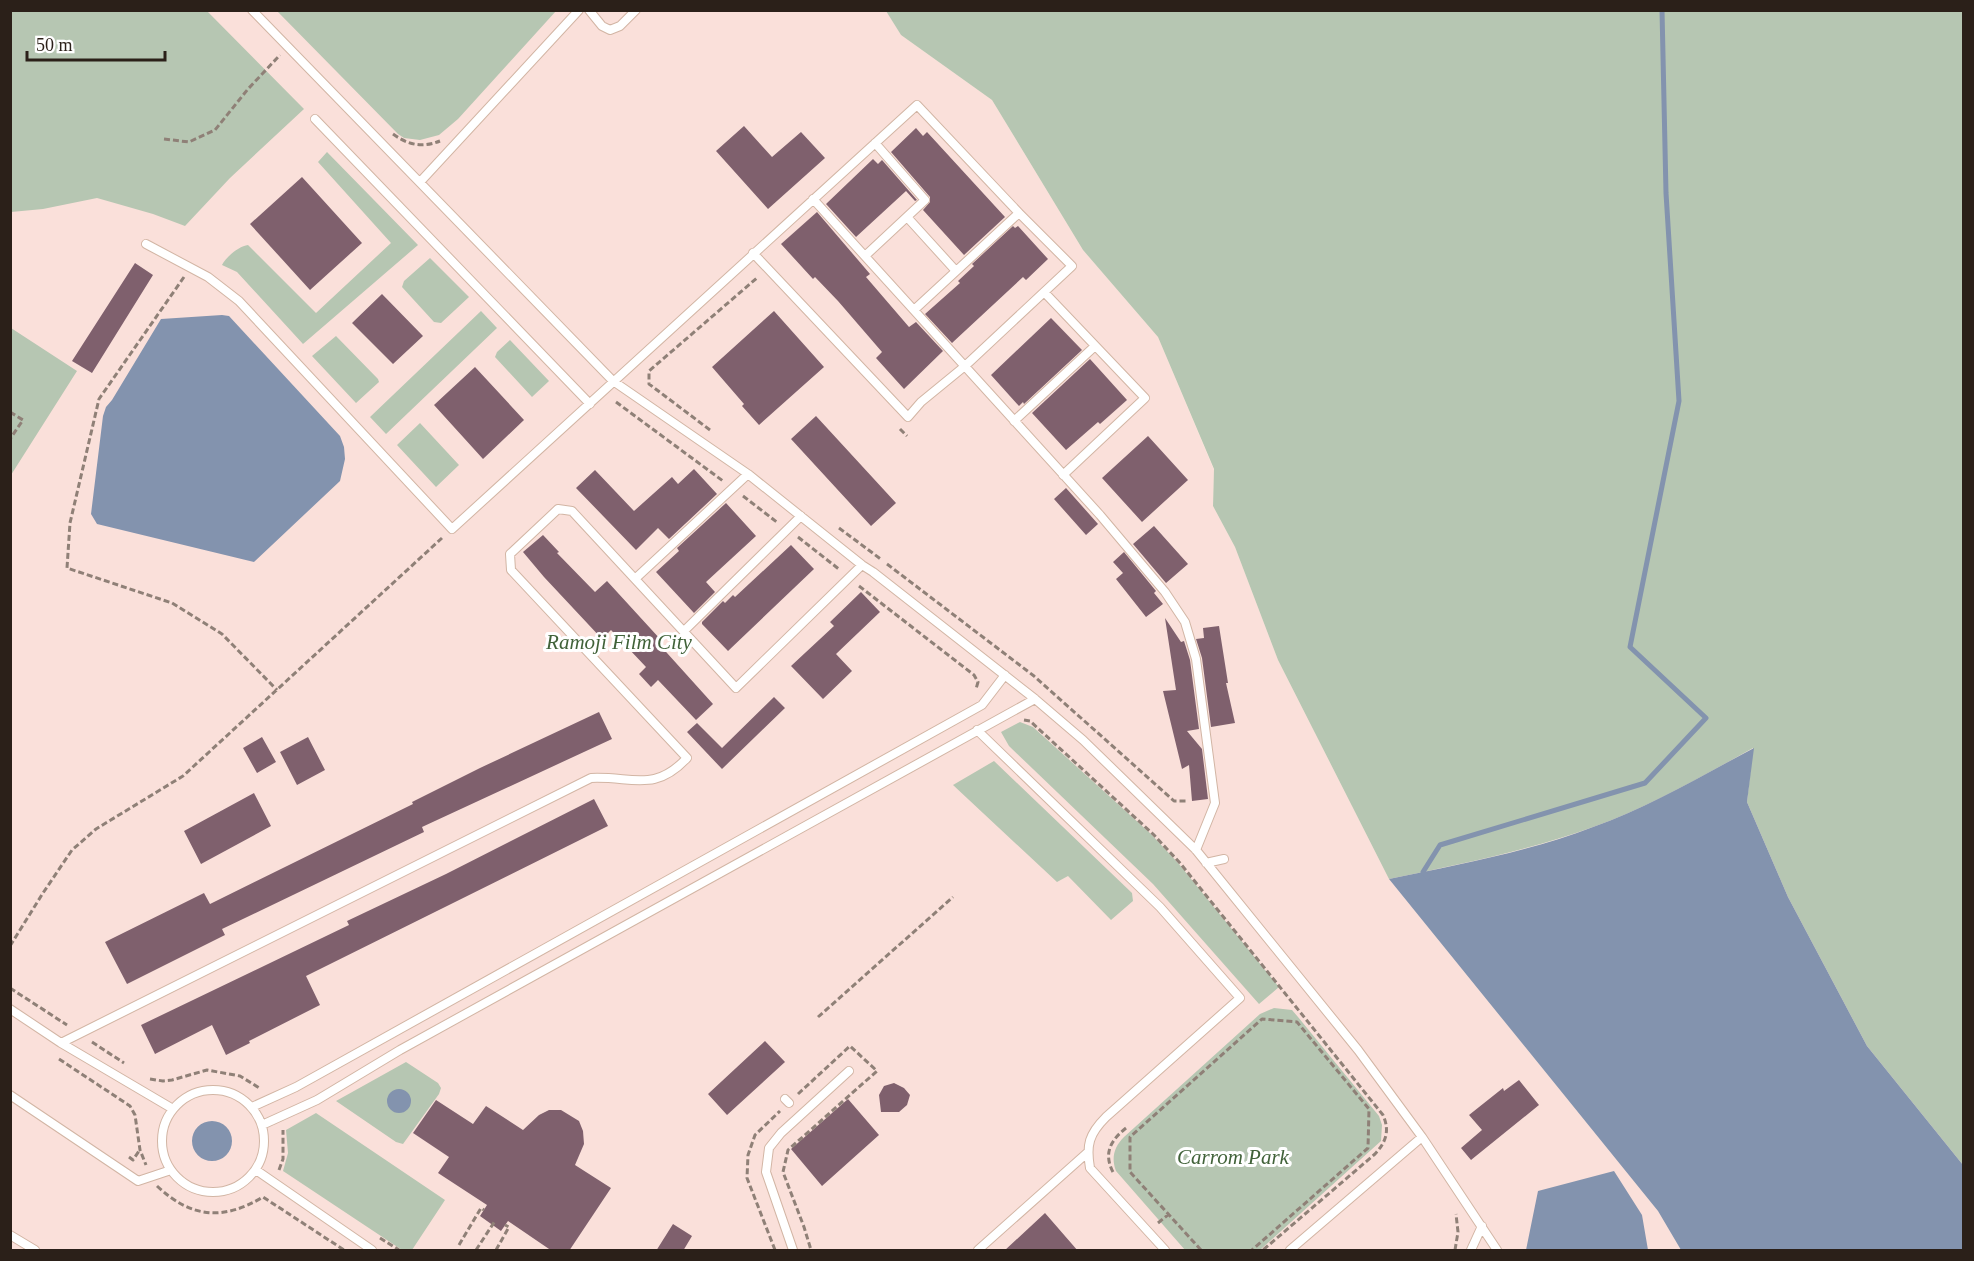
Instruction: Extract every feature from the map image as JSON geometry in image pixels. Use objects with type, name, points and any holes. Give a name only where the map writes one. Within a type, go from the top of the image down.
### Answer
[{"type":"lane","points":[[252,10],[614,381],[748,474],[1035,699],[1083,740],[1196,850],[1358,1050],[1422,1137],[1497,1251]]},
{"type":"lane","points":[[420,182],[579,10]]},
{"type":"lane","points":[[589,10],[602,26],[610,30],[620,26],[636,10]]},
{"type":"lane","points":[[147,244],[208,277],[239,301],[452,529],[753,253],[917,105],[1072,266],[965,366],[921,402],[908,417],[753,253]]},
{"type":"lane","points":[[315,119],[590,404]]},
{"type":"lane","points":[[865,256],[925,200],[875,143]]},
{"type":"lane","points":[[813,199],[1063,475],[1165,592],[1185,622],[1196,659],[1215,803],[1196,850]]},
{"type":"lane","points":[[914,310],[1019,213]]},
{"type":"lane","points":[[907,217],[956,271]]},
{"type":"lane","points":[[1044,292],[1145,398],[1063,475]]},
{"type":"lane","points":[[1014,421],[1095,346]]},
{"type":"lane","points":[[636,578],[748,474]]},
{"type":"lane","points":[[61,1043],[591,778],[647,781],[660,779],[677,769],[687,758],[511,570],[510,554],[558,509],[572,511],[736,688],[862,565]]},
{"type":"lane","points":[[684,631],[801,516]]},
{"type":"lane","points":[[252,1107],[296,1087],[982,705],[1005,675]]},
{"type":"lane","points":[[262,1125],[317,1100],[400,1050],[1035,699]]},
{"type":"lane","points":[[976,730],[1160,907],[1240,998],[1094,1129],[1088,1153],[1090,1168],[1165,1251]]},
{"type":"lane","points":[[1206,863],[1224,859]]},
{"type":"lane","points":[[10,1009],[61,1043],[173,1109]]},
{"type":"lane","points":[[793,1251],[766,1172],[770,1148],[781,1133],[849,1071]]},
{"type":"lane","points":[[209,1090],[223,1090],[236,1095],[252,1107],[262,1125],[264,1148],[256,1170],[244,1182],[230,1189],[213,1192],[197,1190],[182,1182],[171,1170],[164,1155],[162,1139],[165,1123],[173,1109],[183,1099],[209,1090]]},
{"type":"lane","points":[[10,1095],[138,1181],[171,1170]]},
{"type":"lane","points":[[1290,1251],[1422,1137]]},
{"type":"lane","points":[[978,1251],[1088,1153]]},
{"type":"lane","points":[[256,1170],[372,1251]]},
{"type":"lane","points":[[1471,1251],[1482,1226]]},
{"type":"lane","points":[[10,1234],[35,1251]]},
{"type":"path","points":[[164,139],[189,142],[215,130],[248,89],[287,47]]},
{"type":"path","points":[[385,126],[405,143],[418,145],[442,140]]},
{"type":"path","points":[[190,268],[99,399],[70,523],[67,568],[172,603],[222,634],[277,690]]},
{"type":"path","points":[[715,434],[649,384],[650,371],[758,276],[766,285]]},
{"type":"path","points":[[616,402],[788,530],[974,675],[978,682],[976,691]]},
{"type":"path","points":[[10,412],[23,420],[10,440]]},
{"type":"path","points":[[893,422],[907,436]]},
{"type":"path","points":[[837,526],[1034,676],[1174,801],[1188,801]]},
{"type":"path","points":[[10,946],[72,850],[96,830],[183,776],[452,529]]},
{"type":"path","points":[[1018,719],[1030,721],[1153,834],[1180,863],[1383,1115],[1387,1124],[1384,1144],[1263,1251]]},
{"type":"path","points":[[818,1017],[953,897]]},
{"type":"path","points":[[10,988],[126,1064]]},
{"type":"path","points":[[1201,1251],[1130,1172],[1130,1137],[1262,1019],[1297,1022],[1369,1109],[1368,1148],[1252,1251]]},
{"type":"path","points":[[811,1251],[783,1172],[788,1150],[877,1071],[850,1046]]},
{"type":"path","points":[[50,1053],[130,1106],[135,1115],[140,1150],[155,1184],[173,1201],[202,1213],[221,1213],[245,1208],[263,1197],[344,1251]]},
{"type":"path","points":[[144,1077],[163,1081],[196,1072],[214,1071],[240,1076],[256,1087],[267,1090]]},
{"type":"path","points":[[278,1172],[283,1160],[282,1129],[291,1124]]},
{"type":"path","points":[[1119,1179],[1112,1171],[1109,1154],[1114,1137],[1126,1128]]},
{"type":"path","points":[[123,1153],[132,1160],[140,1150]]},
{"type":"path","points":[[459,1245],[482,1209]]},
{"type":"path","points":[[1455,1251],[1458,1232],[1456,1212]]},
{"type":"path","points":[[476,1251],[495,1221]]},
{"type":"path","points":[[496,1251],[507,1226]]},
{"type":"path","points":[[379,1237],[399,1251]]},
{"type":"shaded area","name":"Ramoji Film City","points":[[10,11],[886,11],[901,35],[992,100],[1083,250],[1158,337],[1214,470],[1213,506],[1235,547],[1278,660],[1389,879],[1658,1211],[1681,1250],[11,1250]]},
{"type":"green space","points":[[11,10],[207,11],[304,109],[230,178],[185,226],[97,198],[43,209],[11,212]]},
{"type":"green space","points":[[277,11],[556,11],[458,119],[439,135],[420,140],[404,138],[398,134]]},
{"type":"green space","points":[[886,11],[1963,11],[1963,1165],[1867,1046],[1788,897],[1747,802],[1753,748],[1655,801],[1568,836],[1466,863],[1389,879],[1278,660],[1235,547],[1213,506],[1214,469],[1158,337],[1083,250],[992,100],[901,35]]},
{"type":"green space","points":[[327,152],[418,245],[303,344],[237,272],[222,265],[233,252],[248,245],[316,313],[391,243],[318,162]]},
{"type":"green space","points":[[430,258],[469,297],[441,323],[434,322],[402,287],[404,281]]},
{"type":"green space","points":[[481,311],[497,328],[386,434],[370,417]]},
{"type":"green space","points":[[11,328],[77,371],[11,475]]},
{"type":"green space","points":[[336,336],[379,382],[356,403],[312,356]]},
{"type":"green space","points":[[510,340],[549,381],[532,397],[495,357],[497,352]]},
{"type":"green space","points":[[420,423],[459,465],[436,487],[397,445]]},
{"type":"green space","points":[[1020,722],[1033,727],[1151,834],[1179,864],[1279,987],[1259,1004],[1153,884],[1009,746],[1001,732]]},
{"type":"green space","points":[[994,761],[1132,893],[1133,901],[1111,920],[1068,876],[1057,882],[953,785]]},
{"type":"green space","name":"Carrom Park","points":[[1274,1008],[1292,1010],[1379,1116],[1382,1125],[1381,1141],[1260,1250],[1185,1250],[1116,1171],[1114,1157],[1116,1149],[1124,1137],[1260,1014]]},
{"type":"green space","points":[[406,1062],[438,1083],[441,1088],[403,1144],[396,1142],[336,1101]]},
{"type":"green space","points":[[316,1113],[445,1200],[412,1250],[402,1250],[283,1171],[288,1153],[286,1130]]},
{"type":"water","points":[[229,316],[340,436],[344,447],[345,459],[340,481],[254,562],[97,524],[91,514],[106,407],[161,319]]},
{"type":"water","points":[[1754,748],[1747,802],[1788,897],[1867,1046],[1963,1165],[1963,1250],[1681,1250],[1658,1211],[1389,879],[1518,851],[1568,836],[1655,801]]},
{"type":"water","points":[[399,1089],[407,1093],[411,1101],[407,1109],[399,1113],[391,1109],[387,1101],[391,1093]]},
{"type":"water","points":[[212,1121],[220,1122],[226,1127],[231,1133],[231,1149],[226,1155],[220,1160],[212,1161],[204,1160],[198,1155],[193,1149],[192,1141],[193,1133],[198,1127],[204,1122]]},
{"type":"water","points":[[1614,1171],[1642,1215],[1648,1250],[1526,1250],[1538,1191]]},
{"type":"building","points":[[744,126],[772,157],[801,132],[825,158],[768,209],[716,151]]},
{"type":"building","points":[[916,128],[923,136],[927,132],[1005,217],[964,255],[923,210],[930,202],[930,197],[891,152]]},
{"type":"building","points":[[873,159],[878,164],[882,160],[917,200],[915,201],[906,191],[856,237],[826,204]]},
{"type":"building","points":[[302,177],[362,243],[310,290],[250,224]]},
{"type":"building","points":[[817,212],[870,274],[866,277],[909,327],[916,322],[943,351],[904,389],[876,358],[882,352],[838,301],[815,277],[813,279],[781,244]]},
{"type":"building","points":[[1013,226],[1015,228],[1018,226],[1048,259],[1026,280],[1023,277],[952,343],[925,314],[960,283],[958,281],[974,266],[972,264]]},
{"type":"building","points":[[135,263],[153,275],[92,373],[72,361]]},
{"type":"building","points":[[382,294],[423,336],[393,364],[352,323]]},
{"type":"building","points":[[774,311],[824,367],[759,425],[712,367]]},
{"type":"building","points":[[1051,318],[1082,350],[1024,404],[1023,402],[1019,406],[991,375]]},
{"type":"building","points":[[1090,359],[1127,400],[1066,450],[1032,413]]},
{"type":"building","points":[[475,367],[524,420],[483,459],[434,405]]},
{"type":"building","points":[[816,416],[896,503],[871,526],[791,439]]},
{"type":"building","points":[[1148,436],[1188,480],[1142,522],[1102,478]]},
{"type":"building","points":[[694,469],[717,494],[669,539],[658,528],[636,550],[576,488],[595,470],[634,511],[672,477],[678,484]]},
{"type":"building","points":[[1066,488],[1098,524],[1086,535],[1054,499]]},
{"type":"building","points":[[726,503],[756,536],[706,582],[715,592],[694,613],[656,572],[679,551],[677,548]]},
{"type":"building","points":[[1154,526],[1188,564],[1166,583],[1133,544]]},
{"type":"building","points":[[543,535],[595,592],[607,581],[661,640],[658,643],[713,704],[696,720],[658,680],[651,687],[639,674],[646,667],[611,630],[602,639],[523,552]]},
{"type":"building","points":[[791,545],[814,569],[728,651],[702,622],[723,601],[725,603],[733,595],[735,597]]},
{"type":"building","points":[[1124,552],[1156,591],[1154,593],[1163,604],[1146,617],[1116,579],[1123,573],[1113,562]]},
{"type":"building","points":[[861,592],[880,612],[836,654],[852,671],[823,699],[791,666],[834,626],[830,622]]},
{"type":"building","points":[[1165,618],[1181,642],[1184,641],[1190,660],[1199,729],[1187,731],[1202,749],[1208,799],[1192,801],[1189,765],[1182,769],[1163,691],[1176,690]]},
{"type":"building","points":[[1219,626],[1228,683],[1226,683],[1235,723],[1211,727],[1202,658],[1196,639],[1204,638],[1203,628]]},
{"type":"building","points":[[774,697],[785,708],[722,769],[687,732],[697,723],[722,748]]},
{"type":"building","points":[[599,712],[612,739],[422,827],[424,832],[222,929],[225,935],[127,984],[105,942],[204,893],[210,904],[413,804],[412,802],[480,768]]},
{"type":"building","points":[[262,737],[276,762],[257,773],[243,748]]},
{"type":"building","points":[[308,737],[325,770],[297,785],[280,752]]},
{"type":"building","points":[[254,793],[271,826],[201,864],[184,831]]},
{"type":"building","points":[[594,799],[608,826],[306,976],[320,1005],[226,1055],[212,1025],[155,1054],[141,1025],[349,925],[347,921]]},
{"type":"building","points":[[765,1041],[785,1062],[727,1115],[708,1094]]},
{"type":"building","points":[[1519,1080],[1539,1105],[1471,1160],[1461,1148],[1482,1130],[1469,1115],[1503,1088],[1504,1091]]},
{"type":"building","points":[[894,1083],[904,1088],[910,1095],[907,1105],[899,1112],[881,1112],[879,1095],[884,1086]]},
{"type":"building","points":[[848,1099],[879,1135],[822,1186],[791,1149]]},
{"type":"building","points":[[436,1100],[473,1124],[486,1106],[523,1130],[539,1115],[549,1110],[561,1110],[579,1121],[584,1144],[575,1165],[611,1188],[569,1251],[552,1251],[508,1221],[501,1231],[480,1216],[487,1205],[438,1173],[449,1157],[413,1133]]},
{"type":"building","points":[[1045,1213],[1078,1251],[1004,1251]]},
{"type":"building","points":[[673,1224],[692,1236],[683,1251],[656,1251]]},
{"type":"waterway","points":[[1428,877],[1423,872],[1440,845],[1645,783],[1706,718],[1630,647],[1679,401],[1666,193],[1662,10]]}]
